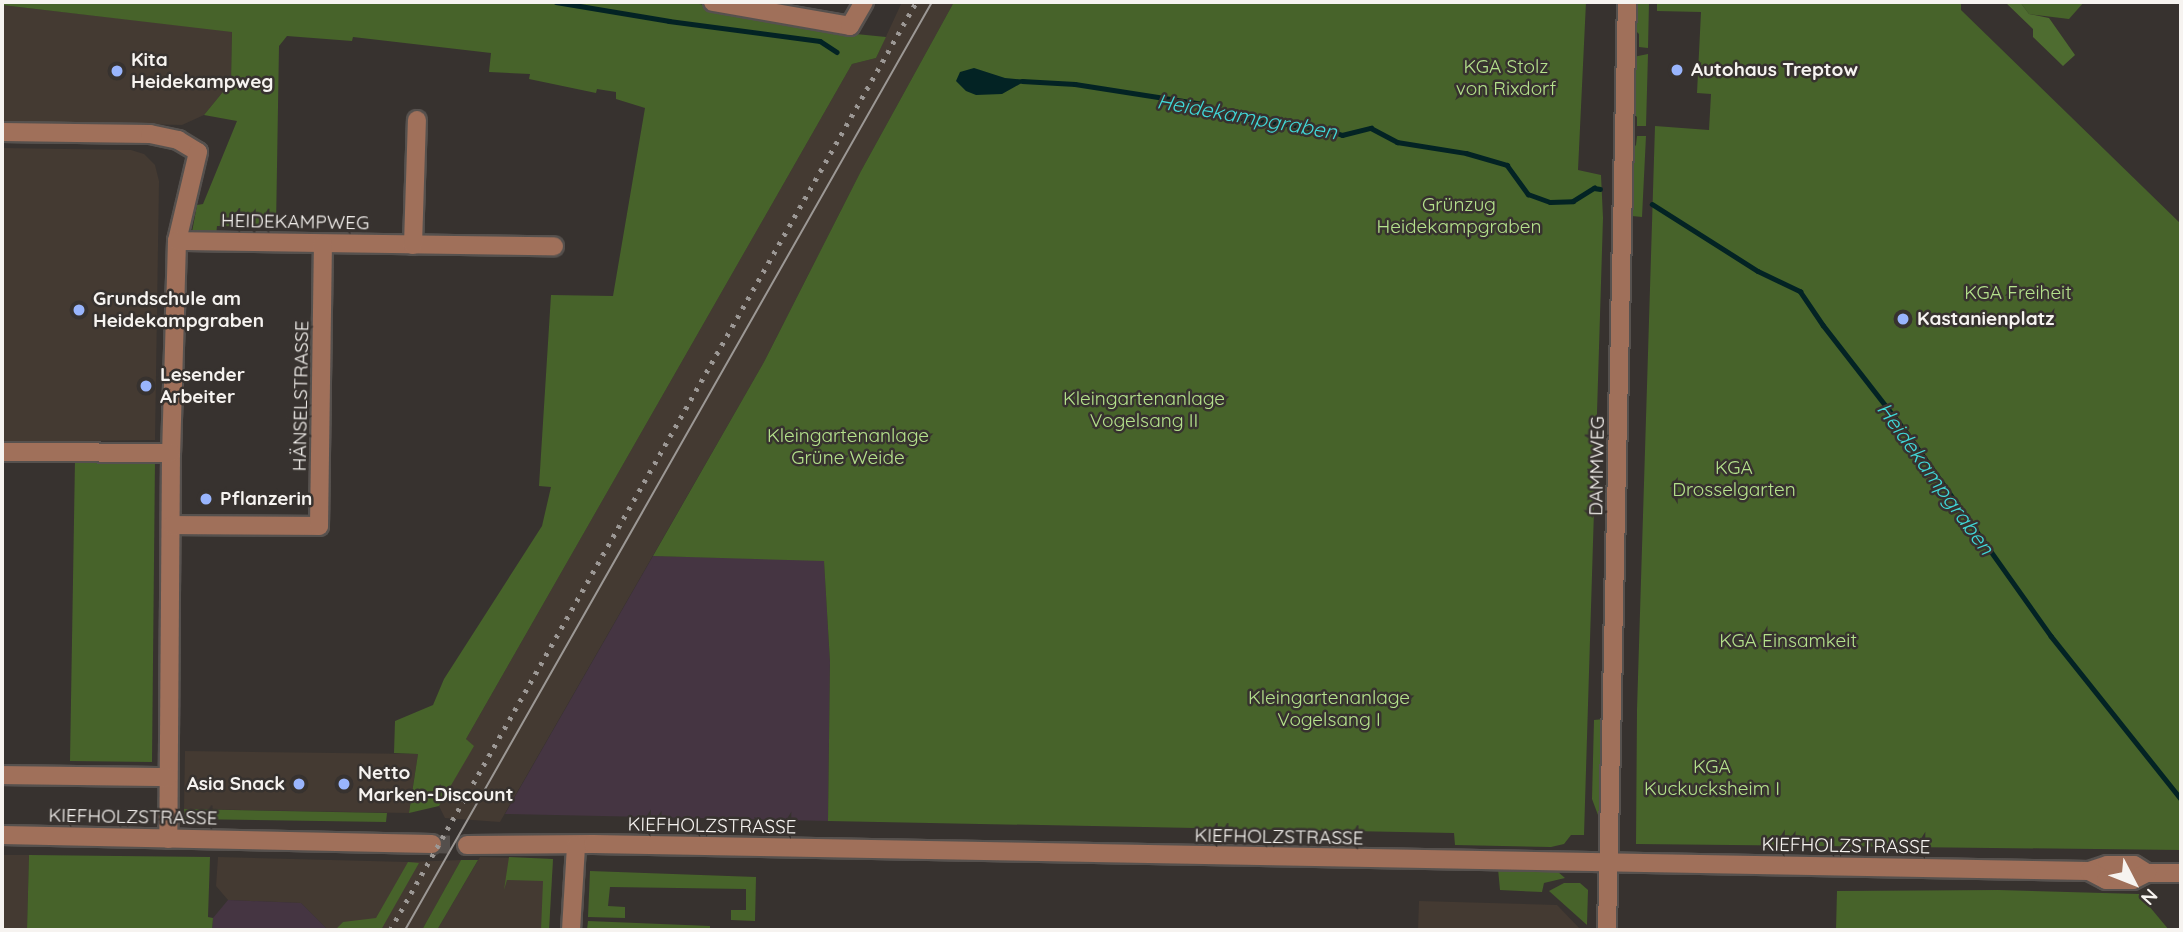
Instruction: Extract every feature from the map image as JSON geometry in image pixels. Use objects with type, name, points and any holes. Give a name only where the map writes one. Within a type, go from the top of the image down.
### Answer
[{"type":"street","points":[[713,2],[850,26],[864,2]]},
{"type":"street","name":"DAMMWEG","points":[[1607,930],[1627,2]]},
{"type":"street","points":[[412,245],[417,120]]},
{"type":"street","points":[[2,132],[150,134],[178,140],[198,152],[177,241],[171,453],[168,839]]},
{"type":"street","name":"HEIDEKAMPWEG","points":[[177,241],[554,246]]},
{"type":"street","name":"HÄNSELSTRASSE","points":[[172,525],[319,526],[323,244]]},
{"type":"street","points":[[2,452],[171,453]]},
{"type":"street","name":"KIEFHOLZSTRASSE","points":[[2,775],[168,777]]},
{"type":"street","name":"KIEFHOLZSTRASSE","points":[[2,835],[432,844]]},
{"type":"street","name":"KIEFHOLZSTRASSE","points":[[467,845],[2089,871],[2107,865],[2134,865],[2147,873],[2181,873]]},
{"type":"street","points":[[571,930],[576,845]]},
{"type":"shaded area","points":[[902,2],[954,2],[861,171],[764,362],[500,822],[445,818],[439,806],[473,746],[466,739],[852,64],[876,58]]},
{"type":"shaded area","name":"Kita Heidekampweg","points":[[2,5],[232,31],[231,82],[204,115],[182,125],[2,121]]},
{"type":"shaded area","name":"Grundschule am Heidekampgraben","points":[[2,148],[131,150],[144,154],[155,165],[159,181],[155,440],[2,442]]},
{"type":"shaded area","points":[[653,556],[824,560],[830,662],[828,821],[505,814]]},
{"type":"shaded area","points":[[185,751],[418,754],[409,813],[184,809]]},
{"type":"shaded area","points":[[2,855],[29,855],[27,930],[2,930]]},
{"type":"shaded area","points":[[218,857],[408,862],[461,860],[422,930],[369,930],[343,922],[335,930],[328,930],[301,903],[228,900],[216,886]]},
{"type":"shaded area","points":[[480,857],[553,859],[549,930],[437,930]]},
{"type":"shaded area","points":[[228,900],[301,903],[328,930],[212,930],[213,918]]},
{"type":"shaded area","points":[[1419,901],[1557,905],[1581,930],[1418,930]]},
{"type":"green space","points":[[2,2],[689,2],[846,33],[886,37],[876,58],[852,64],[466,739],[474,746],[439,806],[409,813],[418,754],[394,753],[395,721],[433,705],[444,679],[542,526],[551,487],[539,486],[551,295],[613,296],[645,108],[616,99],[616,92],[597,89],[596,93],[529,79],[530,74],[489,72],[491,53],[353,37],[352,41],[287,36],[279,46],[276,227],[217,226],[216,236],[197,235],[192,232],[197,205],[203,204],[237,121],[204,115],[231,82],[232,32],[2,5]]},
{"type":"green space","points":[[954,2],[1586,2],[1578,170],[1601,175],[1603,218],[1584,835],[1571,835],[1564,844],[1551,847],[1455,845],[1454,833],[828,821],[830,662],[824,561],[653,556],[764,362],[861,171]]},
{"type":"green space","points":[[1635,2],[1649,2],[1648,48],[1639,47],[1639,34],[1634,29]]},
{"type":"green space","points":[[1657,2],[1961,2],[1961,10],[2181,224],[2181,850],[1636,844],[1637,710],[1655,126],[1709,130],[1711,94],[1697,93],[1701,12],[1657,11]]},
{"type":"green space","points":[[2005,2],[2020,2],[2029,14],[2049,18],[2075,55],[2063,66],[2033,37],[2033,29]]},
{"type":"green space","points":[[2020,2],[2084,2],[2069,19],[2029,14]]},
{"type":"green space","points":[[1648,54],[1646,126],[1637,126],[1637,117],[1632,112],[1633,57]]},
{"type":"green space","points":[[1637,136],[1646,136],[1642,217],[1632,216],[1631,150],[1636,145]]},
{"type":"green space","points":[[155,459],[152,762],[70,761],[75,460]]},
{"type":"green space","points":[[1604,719],[1601,823],[1592,799],[1594,720]]},
{"type":"green space","points":[[184,809],[387,813],[386,822],[185,819]]},
{"type":"green space","points":[[29,855],[210,857],[208,917],[213,918],[212,930],[27,930]]},
{"type":"green space","points":[[509,857],[553,859],[549,930],[541,930],[543,881],[507,880],[504,890]]},
{"type":"green space","points":[[461,860],[478,860],[437,930],[422,930]]},
{"type":"green space","points":[[408,862],[419,863],[381,930],[335,930],[343,922],[376,918]]},
{"type":"green space","points":[[1498,869],[1558,872],[1565,878],[1544,883],[1542,892],[1500,890]]},
{"type":"green space","points":[[590,871],[756,877],[755,921],[731,920],[731,910],[746,910],[746,889],[610,887],[608,906],[625,907],[625,918],[588,917]]},
{"type":"green space","points":[[1564,883],[1580,883],[1588,890],[1587,925],[1549,891]]},
{"type":"green space","points":[[1998,890],[2139,894],[2169,930],[1836,930],[1837,891]]},
{"type":"green space","points":[[588,921],[710,926],[710,930],[587,930]]},
{"type":"water","points":[[974,68],[1005,78],[1027,80],[1002,94],[976,95],[966,91],[956,81],[960,72]]},
{"type":"waterway","name":"Heidekampgraben","points":[[556,2],[669,21],[820,41],[837,52]]},
{"type":"waterway","name":"Heidekampgraben","points":[[1022,81],[1075,84],[1202,104],[1233,117],[1325,129],[1342,135],[1371,128],[1397,142],[1466,153],[1507,165],[1528,194],[1550,202],[1573,201],[1594,188],[1600,189]]},
{"type":"waterway","name":"Heidekampgraben","points":[[1652,204],[1758,271],[1800,291],[1904,429],[2051,636],[2181,799]]},
{"type":"tunnel","points":[[432,844],[467,845]]},
{"type":"tram line","points":[[405,930],[932,2]]},
{"type":"railway","points":[[390,930],[916,2]]},
{"type":"place","name":"Autohaus Treptow","points":[[1677,70]]},
{"type":"place","name":"Kita Heidekampweg","points":[[117,71]]},
{"type":"place","name":"Grundschule am Heidekampgraben","points":[[79,310]]},
{"type":"place","name":"Kastanienplatz","points":[[1903,319]]},
{"type":"place","name":"Lesender Arbeiter","points":[[146,386]]},
{"type":"place","name":"Pflanzerin","points":[[206,499]]},
{"type":"place","name":"Asia Snack","points":[[299,784]]},
{"type":"place","name":"Netto Marken-Discount","points":[[344,784]]},
{"type":"park label","name":"KGA Stolz von Rixdorf","points":[[1506,78]]},
{"type":"park label","name":"Grünzug Heidekampgraben","points":[[1459,216]]},
{"type":"park label","name":"KGA Freiheit","points":[[2018,293]]},
{"type":"park label","name":"Kleingartenanlage Vogelsang II","points":[[1144,410]]},
{"type":"park label","name":"Kleingartenanlage Grüne Weide","points":[[848,447]]},
{"type":"park label","name":"KGA Drosselgarten","points":[[1734,479]]},
{"type":"park label","name":"KGA Einsamkeit","points":[[1788,641]]},
{"type":"park label","name":"Kleingartenanlage Vogelsang I","points":[[1329,709]]},
{"type":"park label","name":"KGA Kuckucksheim I","points":[[1712,778]]}]
